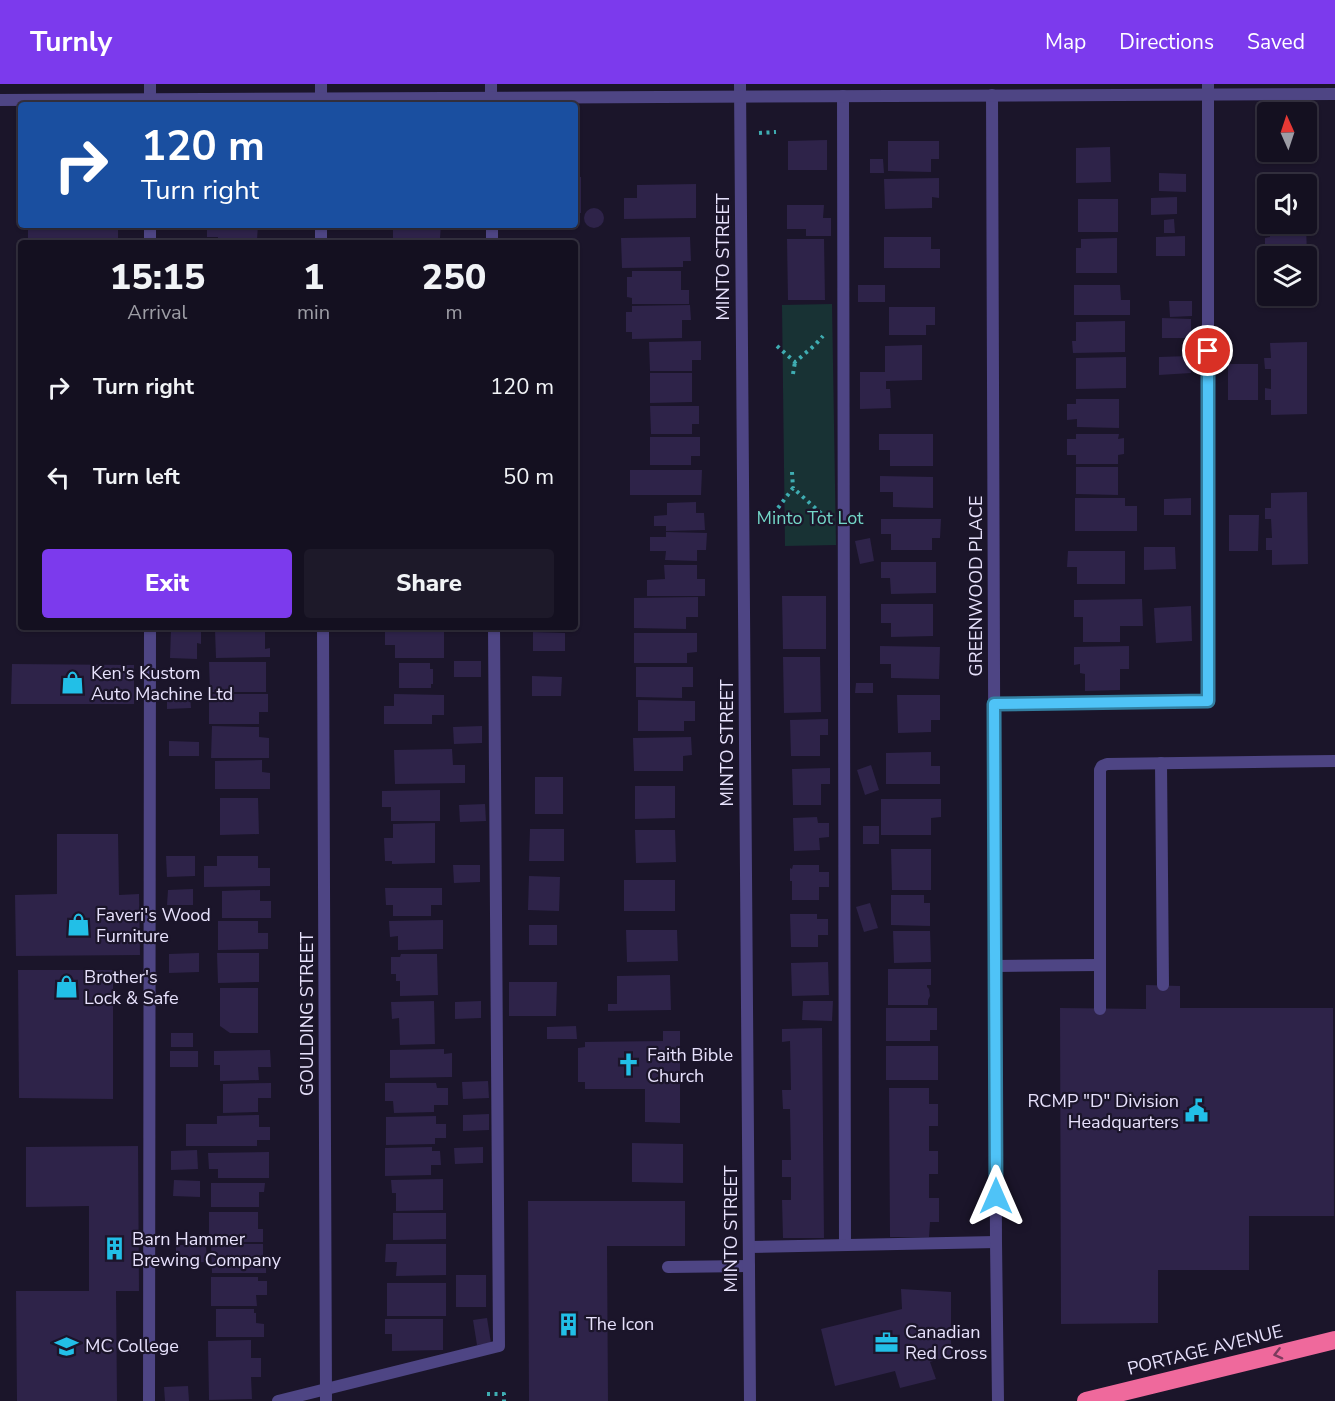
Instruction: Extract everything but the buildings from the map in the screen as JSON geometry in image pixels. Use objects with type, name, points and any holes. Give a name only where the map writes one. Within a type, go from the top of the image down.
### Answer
[{"type":"highway","name":"PORTAGE AVENUE","points":[[1086,1401],[1335,1340]]},
{"type":"street","points":[[150,84],[150,102]]},
{"type":"street","points":[[321,84],[321,102]]},
{"type":"street","points":[[491,84],[491,101]]},
{"type":"street","points":[[0,100],[491,101],[740,90],[843,96],[966,90],[992,95],[1208,89],[1335,94]]},
{"type":"street","points":[[994,704],[1208,701],[1208,89]]},
{"type":"street","name":"MINTO STREET","points":[[740,90],[750,1401]]},
{"type":"street","name":"GREENWOOD PLACE","points":[[992,95],[998,1401]]},
{"type":"street","points":[[843,96],[845,1245]]},
{"type":"street","points":[[149,1401],[150,630]]},
{"type":"street","name":"GOULDING STREET","points":[[323,630],[326,1395]]},
{"type":"street","points":[[278,1401],[326,1395],[499,1346],[494,630]]},
{"type":"street","points":[[1100,1009],[1100,770],[1102,766],[1107,764],[1335,761]]},
{"type":"street","points":[[1161,764],[1163,985]]},
{"type":"street","points":[[995,966],[1099,965]]},
{"type":"street","points":[[749,1247],[996,1242]]},
{"type":"street","points":[[668,1268],[749,1266]]},
{"type":"path","points":[[793,374],[795,362],[815,345],[844,313]]},
{"type":"path","points":[[777,346],[795,362]]},
{"type":"path","points":[[778,508],[793,488],[792,472]]},
{"type":"path","points":[[793,488],[844,533]]},
{"type":"path","points":[[487,1394],[504,1394],[504,1401]]},
{"type":"green space","name":"Minto Tot Lot","points":[[832,304],[836,545],[785,546],[782,305]]},
{"type":"place","name":"Ken's Kustom Auto Machine Ltd","points":[[73,683]]},
{"type":"place","name":"Faveri's Wood Furniture","points":[[78,925]]},
{"type":"place","name":"Brother's Lock & Safe","points":[[66,987]]},
{"type":"place","name":"Faith Bible Church","points":[[629,1065]]},
{"type":"place","name":"RCMP \"D\" Division Headquarters","points":[[1197,1111]]},
{"type":"place","name":"Barn Hammer Brewing Company","points":[[114,1249]]},
{"type":"place","name":"The Icon","points":[[568,1324]]},
{"type":"place","name":"Canadian Red Cross","points":[[887,1342]]},
{"type":"place","name":"MC College","points":[[67,1346]]},
{"type":"route","points":[[996,1196],[994,704],[1208,701],[1208,351]]}]
